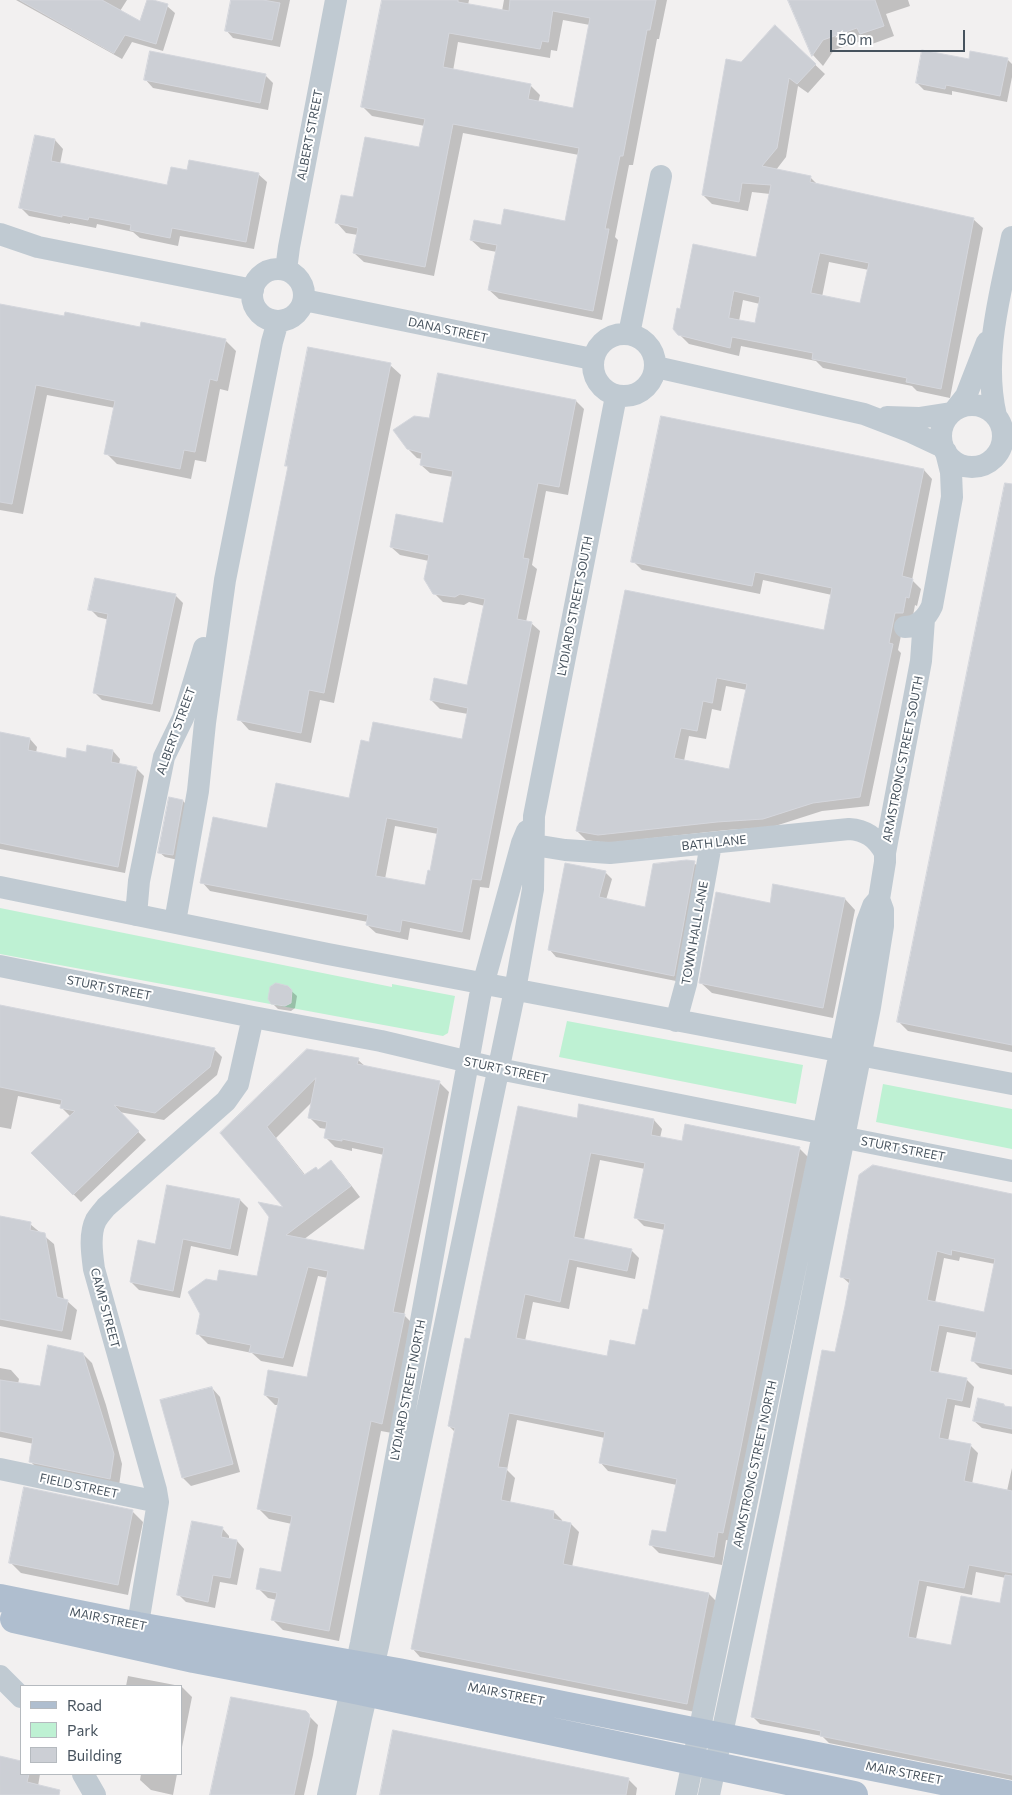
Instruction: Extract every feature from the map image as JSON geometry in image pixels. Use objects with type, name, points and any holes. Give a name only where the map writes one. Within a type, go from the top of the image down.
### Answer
[{"type":"main road","name":"MAIR STREET","points":[[0,1598],[136,1636]]},
{"type":"main road","name":"MAIR STREET","points":[[0,1616],[136,1636],[361,1679],[711,1735],[1012,1795]]},
{"type":"main road","name":"MAIR STREET","points":[[361,1679],[704,1763],[854,1795]]},
{"type":"street","name":"ALBERT STREET","points":[[286,270],[290,237],[336,0]]},
{"type":"street","points":[[629,334],[661,176]]},
{"type":"street","points":[[0,234],[38,247],[252,290]]},
{"type":"street","points":[[864,414],[912,432],[944,449],[954,461],[966,466],[978,466],[998,459],[1003,440],[1002,421],[993,404],[992,372],[995,320],[1012,237]]},
{"type":"street","points":[[0,245],[38,247]]},
{"type":"street","points":[[278,269],[286,270],[294,274],[302,283],[304,300],[301,308],[294,316],[278,321],[267,319],[255,307],[252,290],[262,275],[278,269]]},
{"type":"street","name":"DANA STREET","points":[[304,300],[592,359]]},
{"type":"street","points":[[944,449],[941,438],[945,420],[963,401],[995,320]]},
{"type":"street","name":"ALBERT STREET","points":[[175,922],[198,791],[204,723],[225,580],[272,342],[278,321]]},
{"type":"street","points":[[617,334],[629,334],[640,338],[649,346],[654,356],[656,367],[652,380],[643,391],[630,397],[616,396],[605,391],[597,382],[592,371],[592,359],[597,348],[606,339],[617,334]]},
{"type":"street","points":[[656,367],[864,414],[909,418],[928,417],[953,411],[963,406],[977,405],[990,410],[1002,421]]},
{"type":"street","name":"LYDIARD STREET SOUTH","points":[[483,984],[534,816],[616,396]]},
{"type":"street","name":"ARMSTRONG STREET SOUTH","points":[[833,1135],[850,1053],[867,922],[873,906],[879,899],[885,853],[921,661],[920,617],[946,531],[952,490],[944,449]]},
{"type":"street","name":"ARMSTRONG STREET SOUTH","points":[[946,531],[968,485],[976,474],[998,459]]},
{"type":"street","name":"ALBERT STREET","points":[[136,915],[139,881],[164,757],[183,718],[225,580]]},
{"type":"street","name":"BATH LANE","points":[[527,844],[600,854],[849,829],[859,830],[868,834],[878,842],[885,853]]},
{"type":"street","name":"LYDIARD STREET SOUTH","points":[[515,990],[532,897],[527,844]]},
{"type":"street","name":"TOWN HALL LANE","points":[[676,1021],[687,975],[711,844]]},
{"type":"street","points":[[0,887],[328,954],[1012,1084]]},
{"type":"street","name":"STURT STREET","points":[[0,966],[381,1041],[499,1069],[1012,1171]]},
{"type":"street","name":"LYDIARD STREET NORTH","points":[[345,1795],[361,1679],[430,1271],[467,1062],[483,984]]},
{"type":"street","name":"LYDIARD STREET NORTH","points":[[328,1795],[361,1679],[499,1069],[515,990]]},
{"type":"street","name":"CAMP STREET","points":[[136,1636],[158,1502],[94,1269],[91,1250],[94,1228],[96,1220],[106,1207],[226,1101],[238,1084],[253,1017]]},
{"type":"street","name":"ARMSTRONG STREET NORTH","points":[[711,1735],[749,1492],[833,1135]]},
{"type":"street","name":"ARMSTRONG STREET NORTH","points":[[686,1795],[704,1763],[772,1497],[833,1135]]},
{"type":"street","name":"FIELD STREET","points":[[0,1470],[158,1502]]},
{"type":"street","points":[[749,1492],[772,1497]]},
{"type":"street","points":[[0,1676],[20,1696]]},
{"type":"street","name":"ARMSTRONG STREET NORTH","points":[[704,1763],[709,1795]]},
{"type":"street","points":[[85,1775],[95,1795]]},
{"type":"green space","points":[[0,908],[392,987],[392,984],[455,996],[448,1033],[443,1036],[0,954]]},
{"type":"green space","points":[[567,1021],[803,1065],[796,1104],[559,1057]]},
{"type":"green space","points":[[883,1084],[1012,1109],[1012,1149],[876,1122]]},
{"type":"building","points":[[20,0],[102,0],[140,21],[147,0],[168,4],[156,44],[125,35],[114,53]]},
{"type":"building","points":[[231,0],[263,0],[280,3],[272,40],[225,31]]},
{"type":"building","points":[[382,0],[458,0],[458,2],[509,11],[510,0],[656,0],[650,30],[647,30],[623,156],[620,156],[605,229],[609,229],[593,311],[488,290],[497,245],[470,240],[474,220],[501,225],[504,209],[565,221],[579,148],[453,124],[425,267],[353,253],[358,228],[335,223],[341,195],[353,197],[365,137],[419,147],[425,119],[361,107]],"holes":[[[553,11],[590,18],[573,108],[528,99],[531,84],[443,67],[449,33],[540,49],[542,41],[548,42]]]},
{"type":"building","points":[[788,0],[875,0],[884,26],[860,34],[857,28],[823,40],[812,56]]},
{"type":"building","points":[[775,25],[816,64],[797,84],[789,78],[777,148],[762,166],[811,176],[810,182],[974,218],[941,389],[906,382],[907,378],[812,359],[813,353],[732,337],[730,348],[678,335],[673,329],[677,308],[680,309],[693,244],[756,257],[771,185],[742,183],[739,202],[702,195],[726,59],[741,62]],"holes":[[[820,253],[869,263],[860,303],[811,293]],[[734,291],[760,297],[755,323],[729,318]]]},
{"type":"building","points":[[922,50],[969,59],[970,51],[1008,58],[1000,96],[946,85],[945,89],[916,83]]},
{"type":"building","points":[[150,51],[266,74],[260,103],[144,80]]},
{"type":"building","points":[[35,135],[55,139],[51,161],[167,185],[171,167],[187,170],[189,160],[259,173],[246,242],[172,228],[170,238],[130,230],[131,225],[89,217],[88,220],[62,215],[62,217],[19,208]]},
{"type":"building","points":[[0,304],[64,316],[65,312],[140,327],[141,322],[226,339],[217,381],[210,379],[195,452],[184,450],[180,469],[104,454],[115,401],[36,385],[12,504],[0,502]]},
{"type":"building","points":[[308,347],[391,363],[324,693],[309,690],[301,733],[237,720],[288,466],[285,466]]},
{"type":"building","points":[[438,373],[576,400],[559,487],[538,483],[523,558],[529,559],[517,619],[532,622],[481,880],[472,879],[462,932],[402,920],[400,932],[366,925],[368,915],[200,883],[213,817],[267,828],[276,783],[349,798],[361,740],[369,742],[373,722],[462,739],[468,708],[430,700],[434,678],[467,685],[485,599],[460,594],[455,597],[433,594],[424,579],[429,555],[390,547],[396,514],[443,523],[453,471],[420,465],[422,453],[407,449],[393,430],[414,416],[429,418]],"holes":[[[387,818],[438,828],[430,871],[428,870],[425,885],[376,876]]]},
{"type":"building","points":[[661,416],[924,469],[902,576],[913,579],[909,598],[906,597],[903,613],[895,613],[889,643],[893,644],[860,797],[813,803],[763,819],[598,835],[576,831],[625,590],[824,630],[832,588],[755,572],[752,586],[631,562]],"holes":[[[717,678],[747,684],[729,769],[674,758],[681,728],[697,731],[703,701],[712,703]]]},
{"type":"building","points":[[1005,483],[1012,484],[1012,1045],[897,1022]]},
{"type":"building","points":[[95,578],[176,594],[152,704],[93,693],[108,614],[88,610]]},
{"type":"building","points":[[0,732],[30,738],[28,750],[66,758],[67,748],[86,752],[87,745],[113,750],[111,762],[137,767],[118,867],[0,843]]},
{"type":"building","points":[[169,797],[183,800],[173,855],[158,853]]},
{"type":"building","points":[[687,860],[695,861],[674,976],[548,950],[565,863],[606,871],[599,897],[645,907],[653,864]]},
{"type":"building","points":[[773,884],[845,898],[823,1008],[699,983],[716,892],[770,903]]},
{"type":"building","points":[[276,983],[288,986],[292,990],[291,1003],[285,1006],[271,1004],[268,999],[270,987]]},
{"type":"building","points":[[0,1005],[215,1048],[210,1067],[155,1113],[114,1105],[139,1131],[73,1195],[31,1153],[75,1111],[60,1108],[62,1100],[0,1087]]},
{"type":"building","points":[[307,1049],[359,1058],[357,1064],[440,1081],[393,1312],[405,1314],[382,1424],[371,1421],[329,1631],[271,1620],[277,1593],[256,1589],[260,1568],[281,1572],[292,1516],[257,1509],[279,1398],[264,1395],[268,1370],[307,1377],[328,1271],[308,1267],[283,1358],[249,1352],[251,1345],[196,1334],[200,1314],[188,1292],[206,1279],[217,1281],[219,1270],[257,1276],[269,1217],[258,1202],[283,1207],[220,1133]],"holes":[[[316,1078],[308,1118],[327,1122],[324,1138],[342,1141],[342,1139],[384,1148],[364,1250],[286,1235],[351,1186],[331,1160],[318,1170],[316,1167],[304,1175],[267,1127]]]},
{"type":"building","points":[[579,1104],[654,1119],[651,1135],[682,1141],[685,1124],[800,1147],[723,1533],[718,1532],[714,1557],[649,1545],[652,1530],[666,1532],[677,1479],[599,1463],[605,1432],[509,1413],[498,1467],[507,1468],[501,1500],[554,1511],[553,1519],[571,1523],[563,1564],[709,1593],[687,1704],[411,1649],[455,1428],[448,1426],[465,1338],[470,1339],[518,1106],[577,1118]],"holes":[[[591,1153],[645,1163],[634,1218],[665,1224],[648,1310],[643,1309],[635,1345],[610,1340],[607,1356],[516,1338],[525,1294],[560,1302],[569,1259],[627,1271],[632,1249],[574,1237]]]},
{"type":"building","points":[[873,1165],[1012,1194],[1012,1369],[971,1361],[977,1332],[939,1325],[930,1371],[967,1378],[962,1401],[947,1398],[939,1438],[971,1444],[964,1481],[1012,1491],[1012,1573],[969,1565],[964,1588],[919,1580],[908,1637],[951,1645],[961,1596],[1000,1603],[1005,1575],[1012,1576],[1012,1775],[820,1736],[821,1731],[751,1717],[822,1350],[835,1352],[845,1306],[850,1279],[840,1277],[859,1175]],"holes":[[[952,1250],[995,1259],[984,1312],[927,1300],[937,1251],[951,1255]]]},
{"type":"building","points":[[167,1185],[240,1199],[230,1249],[183,1239],[173,1291],[130,1282],[138,1240],[155,1244]]},
{"type":"building","points":[[0,1216],[31,1222],[30,1230],[45,1233],[57,1297],[68,1300],[62,1331],[0,1319]]},
{"type":"building","points":[[48,1345],[83,1353],[114,1454],[110,1479],[29,1462],[33,1438],[0,1431],[0,1380],[40,1386]]},
{"type":"building","points":[[212,1387],[233,1464],[182,1478],[160,1400]]},
{"type":"building","points":[[978,1398],[1012,1407],[1012,1429],[973,1421]]},
{"type":"building","points":[[24,1487],[133,1510],[118,1585],[9,1563]]},
{"type":"building","points":[[192,1521],[223,1527],[221,1537],[237,1540],[230,1578],[213,1575],[208,1602],[177,1595]]},
{"type":"building","points":[[231,1697],[306,1711],[309,1714],[310,1719],[294,1795],[210,1795]]},
{"type":"building","points":[[393,1730],[629,1778],[626,1795],[380,1795]]},
{"type":"building","points":[[0,1756],[20,1761],[20,1775],[29,1775],[27,1782],[60,1790],[59,1795],[0,1795]]}]
